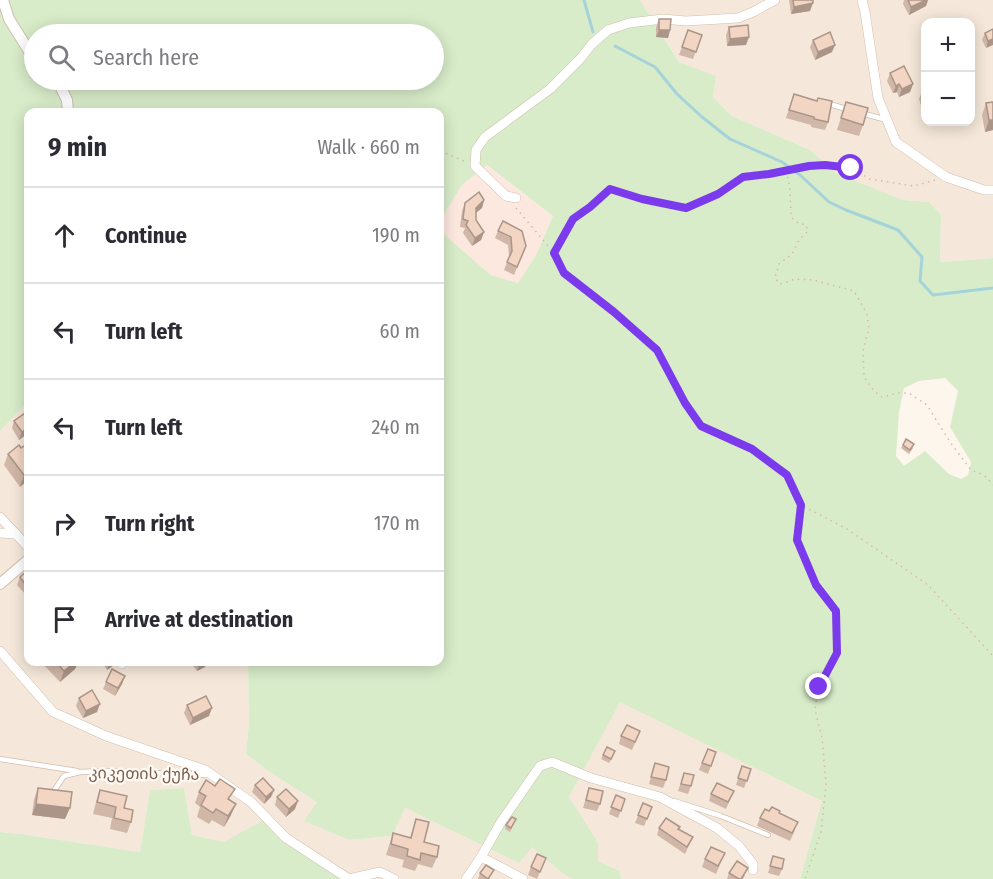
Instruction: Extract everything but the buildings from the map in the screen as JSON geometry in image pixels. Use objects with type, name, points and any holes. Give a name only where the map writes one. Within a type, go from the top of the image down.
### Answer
[{"type":"street","points":[[3,0],[9,19],[24,43]]},
{"type":"street","points":[[511,197],[475,166],[476,150],[485,138],[550,89],[608,30],[629,23],[663,19],[686,21],[738,18],[775,0]]},
{"type":"street","points":[[862,0],[878,98],[896,142],[946,177],[984,190],[993,190]]},
{"type":"street","points":[[62,90],[68,108]]},
{"type":"street","points":[[0,517],[24,543]]},
{"type":"street","points":[[0,533],[16,534]]},
{"type":"street","points":[[0,584],[24,563]]},
{"type":"street","points":[[0,651],[53,712],[106,736],[205,770],[251,802],[286,838],[349,879],[380,872],[394,879]]},
{"type":"street","points":[[466,879],[501,822],[540,766],[552,762],[591,778],[660,797],[717,828],[740,846],[753,864],[753,870]]},
{"type":"street","points":[[481,857],[523,879]]},
{"type":"lane","points":[[819,102],[887,120]]},
{"type":"lane","points":[[0,759],[80,772]]},
{"type":"lane","name":"კიკეთის ქუჩა","points":[[51,795],[64,776],[80,772],[212,775]]},
{"type":"lane","points":[[660,797],[768,835]]},
{"type":"path","points":[[444,153],[475,166]]},
{"type":"path","points":[[554,253],[573,219],[610,189],[642,199],[686,208],[718,194],[743,177],[809,166],[851,168],[870,179],[914,186],[946,177]]},
{"type":"path","points":[[786,171],[790,188],[790,217],[806,225],[808,231],[799,240],[792,254],[779,264],[775,278],[780,284],[795,279],[813,280],[854,291],[867,314],[869,328],[863,351],[864,377],[874,391],[882,397],[909,393],[927,405],[971,470],[984,475],[993,485]]},
{"type":"path","points":[[511,197],[554,253],[564,273],[614,312],[657,350],[685,403],[701,426],[752,449],[787,475],[801,505],[797,540],[816,585],[836,611],[837,653],[819,687],[815,710],[822,738],[826,784],[821,832],[805,879]]},
{"type":"path","points":[[801,505],[847,529],[928,585],[993,656]]},
{"type":"shaded area","points":[[640,0],[993,0],[993,258],[940,262],[941,215],[929,202],[903,200],[836,173],[810,150],[732,116],[713,97],[716,76],[679,62]]},
{"type":"shaded area","points":[[487,165],[553,216],[536,255],[518,283],[491,275],[444,234],[444,214],[462,185]]},
{"type":"shaded area","points":[[24,406],[24,666],[248,666],[249,721],[246,754],[318,802],[305,821],[349,840],[391,836],[405,808],[519,863],[532,846],[562,873],[573,879],[340,879],[333,869],[192,835],[184,788],[150,790],[140,852],[0,832],[0,431]]},
{"type":"shaded area","points":[[620,701],[822,801],[800,879],[621,879],[620,871],[598,861],[569,797]]},
{"type":"green space","points":[[0,0],[640,0],[679,62],[716,76],[713,97],[732,116],[810,150],[836,173],[903,200],[929,202],[941,215],[940,262],[993,258],[993,879],[800,879],[822,801],[620,702],[569,797],[598,843],[598,861],[620,871],[621,879],[573,879],[562,873],[532,847],[519,863],[405,808],[392,836],[349,840],[304,821],[317,802],[246,754],[249,721],[248,666],[444,666],[444,234],[491,275],[518,283],[536,255],[553,216],[487,165],[462,185],[444,214],[444,108],[24,108],[24,406],[0,431]],"holes":[[[945,378],[958,391],[950,427],[971,462],[968,475],[961,479],[949,474],[925,451],[904,466],[896,456],[899,412],[904,388],[919,381]]]},
{"type":"green space","points":[[184,788],[192,835],[224,842],[262,821],[333,869],[340,879],[0,879],[0,832],[140,852],[150,790]]},
{"type":"waterway","points":[[584,0],[593,32]]},
{"type":"waterway","points":[[615,46],[655,67],[677,94],[730,139],[782,162],[829,202],[898,230],[922,257],[920,281],[933,295],[993,288]]},
{"type":"route","points":[[819,687],[837,653],[836,611],[816,585],[797,540],[801,505],[787,475],[752,449],[701,426],[685,403],[657,350],[614,312],[564,273],[554,253],[573,219],[610,189],[642,199],[686,208],[718,194],[743,177],[809,166],[851,168]]}]
